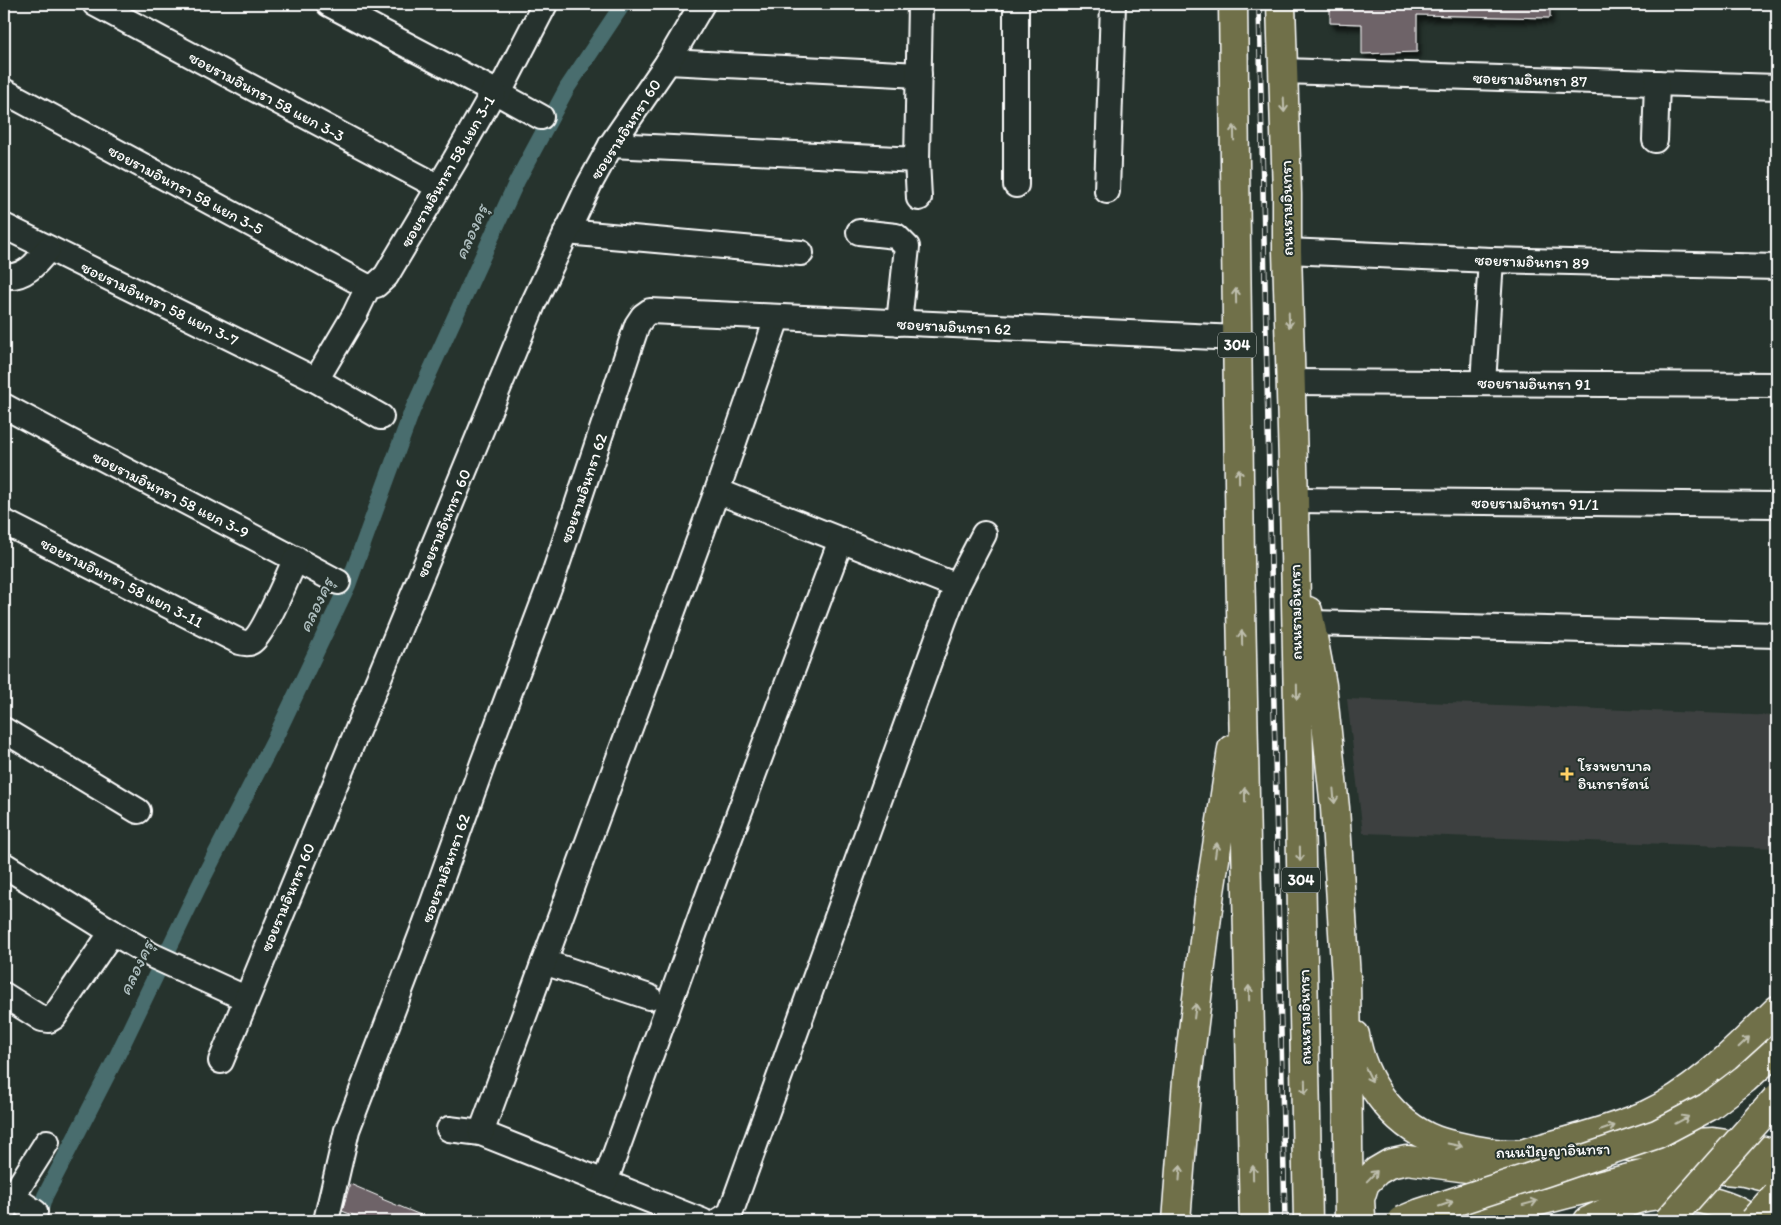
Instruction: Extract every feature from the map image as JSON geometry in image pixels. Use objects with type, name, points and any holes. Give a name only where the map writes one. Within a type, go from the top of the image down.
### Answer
[{"type":"main road","name":"304","points":[[1233,4],[1242,687],[1254,1221]]},
{"type":"main road","name":"ถนนรามอินทรา","points":[[1281,4],[1294,500],[1308,1221]]},
{"type":"main road","points":[[1294,538],[1322,685],[1336,808],[1346,978],[1350,1221]]},
{"type":"main road","points":[[1176,1221],[1187,1080],[1210,892],[1225,786],[1242,687]]},
{"type":"main road","name":"ถนนปัญญาอินทรา","points":[[1346,978],[1356,1046],[1379,1096],[1396,1116],[1415,1130],[1436,1140],[1496,1154],[1713,1142],[1777,1154]]},
{"type":"main road","points":[[1528,1152],[1646,1115],[1681,1094],[1718,1068],[1777,1010]]},
{"type":"main road","points":[[1401,1221],[1428,1210],[1657,1134],[1708,1106],[1745,1079],[1777,1050]]},
{"type":"main road","points":[[1668,1221],[1777,1098]]},
{"type":"main road","points":[[1362,1221],[1360,1199],[1365,1183],[1376,1171],[1389,1164],[1408,1160],[1498,1172],[1531,1172],[1596,1149]]},
{"type":"main road","points":[[1466,1221],[1652,1172],[1705,1168],[1745,1172],[1777,1180]]},
{"type":"main road","points":[[1705,1168],[1756,1189],[1777,1204]]},
{"type":"main road","points":[[1588,1221],[1642,1198],[1667,1195],[1713,1202],[1743,1213],[1754,1221],[1777,1195]]},
{"type":"street","name":"ซอยรามอินทรา 58 แยก 3-3","points":[[95,4],[439,187]]},
{"type":"street","name":"ซอยรามอินทรา 58 แยก 3-1","points":[[316,380],[355,314],[368,287],[376,285],[386,276],[496,92],[329,4]]},
{"type":"street","points":[[541,118],[496,92],[545,4]]},
{"type":"street","name":"ซอยรามอินทรา 60","points":[[220,1061],[534,302],[566,232],[611,145],[668,62],[702,4]]},
{"type":"street","points":[[919,198],[917,160],[920,4]]},
{"type":"street","points":[[1016,4],[1016,185]]},
{"type":"street","points":[[1107,191],[1112,4]]},
{"type":"street","points":[[668,62],[919,75]]},
{"type":"street","name":"ซอยรามอินทรา 87","points":[[1283,71],[1777,87]]},
{"type":"street","points":[[1654,140],[1657,83]]},
{"type":"street","name":"ซอยรามอินทรา 58 แยก 3-5","points":[[4,91],[368,287]]},
{"type":"street","points":[[611,145],[917,160]]},
{"type":"street","name":"ซอยรามอินทรา 58 แยก 3-7","points":[[4,226],[316,380],[381,417]]},
{"type":"street","points":[[566,232],[802,252]]},
{"type":"street","points":[[859,232],[896,236],[907,247],[899,323]]},
{"type":"street","points":[[4,276],[22,273],[36,265],[48,248]]},
{"type":"street","name":"ซอยรามอินทรา 89","points":[[1287,251],[1491,260],[1777,267]]},
{"type":"street","points":[[1482,383],[1491,260]]},
{"type":"street","name":"ซอยรามอินทรา 62","points":[[326,1221],[346,1130],[425,925],[553,577],[637,325],[643,316],[650,311],[1237,338]]},
{"type":"street","points":[[481,1133],[716,491],[777,318]]},
{"type":"street","name":"ซอยรามอินทรา 91","points":[[1290,382],[1777,385]]},
{"type":"street","name":"ซอยรามอินทรา 58 แยก 3-9","points":[[4,406],[338,582]]},
{"type":"street","points":[[716,491],[957,586]]},
{"type":"street","name":"ซอยรามอินทรา 91/1","points":[[1294,500],[1777,505]]},
{"type":"street","name":"ซอยรามอินทรา 58 แยก 3-11","points":[[4,522],[240,642],[247,643],[256,638],[296,559]]},
{"type":"street","points":[[718,1221],[730,1214],[957,586],[984,534]]},
{"type":"street","points":[[605,1182],[841,540]]},
{"type":"street","points":[[1311,623],[1777,635]]},
{"type":"street","points":[[4,730],[138,811]]},
{"type":"street","points":[[4,865],[153,956],[245,998]]},
{"type":"street","points":[[4,995],[42,1019],[48,1020],[54,1017],[112,932]]},
{"type":"street","points":[[544,962],[649,997]]},
{"type":"street","points":[[450,1129],[481,1133],[702,1221]]},
{"type":"street","points":[[35,1212],[7,1199],[47,1142]]},
{"type":"shaded area","name":"โรงพยาบาล อินทรารัตน์","points":[[1347,699],[1777,716],[1777,848],[1363,833]]},
{"type":"building","points":[[1330,4],[1550,4],[1550,18],[1417,15],[1417,52],[1362,54],[1362,24],[1330,23]]},
{"type":"building","points":[[350,1184],[435,1221],[368,1221],[342,1211]]},
{"type":"waterway","name":"คลองครุ","points":[[37,1221],[45,1196],[117,1056],[199,886],[276,736],[348,585],[412,411],[517,181],[567,88],[623,4]]},
{"type":"railway","points":[[1259,4],[1285,1221]]},
{"type":"place","name":"โรงพยาบาล อินทรารัตน์","points":[[1567,774]]}]
